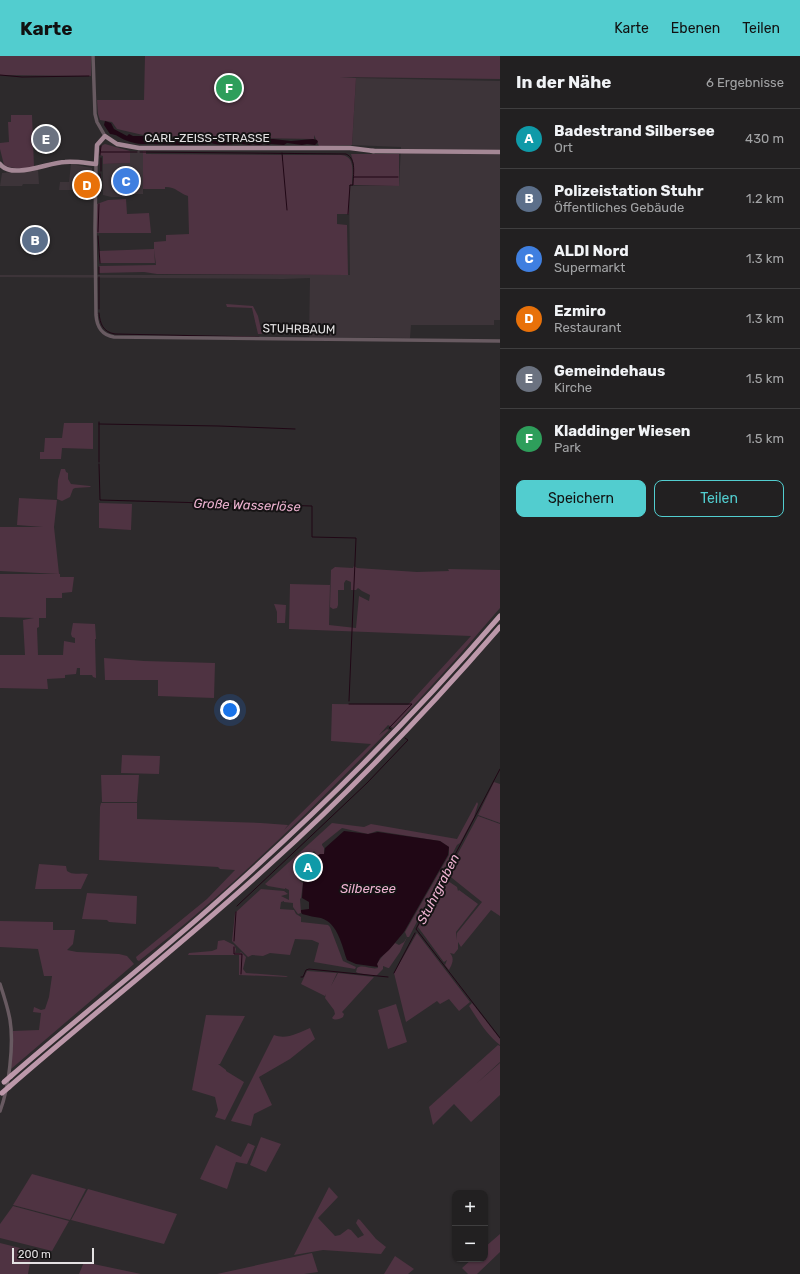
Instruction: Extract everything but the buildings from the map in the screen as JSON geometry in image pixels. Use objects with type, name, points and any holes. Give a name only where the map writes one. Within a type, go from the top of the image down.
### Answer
[{"type":"highway","points":[[2,1084],[201,916],[287,839],[436,689],[500,616]]},
{"type":"highway","points":[[1,1094],[75,1030],[177,946],[274,860],[356,782],[396,741],[446,688],[500,627]]},
{"type":"main road","name":"CARL-ZEISS-STRASSE","points":[[105,136],[117,144],[139,148],[357,148],[374,151],[500,152]]},
{"type":"main road","points":[[0,166],[5,169],[30,170],[64,162],[96,164],[97,145],[105,136]]},
{"type":"street","points":[[93,56],[95,114],[97,122],[105,136]]},
{"type":"street","name":"STUHRBAUM","points":[[96,164],[96,315],[97,324],[100,330],[107,336],[500,341]]},
{"type":"street","points":[[0,984],[10,1020],[11,1044],[5,1097],[0,1111]]},
{"type":"shaded area","points":[[0,56],[91,56],[91,76],[0,75]]},
{"type":"shaded area","points":[[145,56],[500,56],[500,79],[340,77],[356,78],[352,145],[319,146],[314,135],[314,139],[143,136],[117,129],[112,122],[100,120],[97,100],[144,100]]},
{"type":"shaded area","points":[[356,78],[500,81],[500,320],[494,320],[494,325],[411,325],[410,338],[309,337],[310,278],[0,277],[0,275],[350,275],[349,186],[399,186],[401,147],[352,145]]},
{"type":"shaded area","points":[[11,115],[32,115],[34,167],[15,168],[4,165],[0,143],[9,142],[8,122],[11,122]]},
{"type":"shaded area","points":[[105,144],[130,151],[130,163],[103,164],[103,156],[100,155],[100,148]]},
{"type":"shaded area","points":[[130,151],[143,151],[143,194],[126,194],[125,197],[111,197],[103,195],[103,164],[130,163]]},
{"type":"shaded area","points":[[143,151],[146,151],[146,154],[282,155],[282,161],[283,155],[346,156],[349,158],[352,166],[352,185],[349,185],[349,214],[337,214],[337,224],[347,225],[348,275],[157,274],[144,272],[99,273],[99,266],[156,265],[154,242],[166,241],[166,235],[189,234],[188,196],[169,187],[165,187],[165,189],[143,189]]},
{"type":"shaded area","points":[[351,154],[399,154],[399,186],[353,185],[354,165]]},
{"type":"shaded area","points":[[71,164],[92,168],[92,192],[80,192],[79,190],[59,190],[60,182],[69,182]]},
{"type":"shaded area","points":[[38,169],[39,184],[0,186],[2,173]]},
{"type":"shaded area","points":[[126,199],[127,214],[149,213],[151,233],[96,233],[97,204],[108,200]]},
{"type":"shaded area","points":[[154,249],[155,263],[99,263],[99,251]]},
{"type":"shaded area","points":[[226,304],[253,306],[258,316],[262,334],[258,334],[252,308],[227,307]]},
{"type":"shaded area","points":[[64,423],[93,423],[93,449],[62,448],[61,459],[40,459],[40,452],[44,452],[45,438],[62,438]]},
{"type":"shaded area","points":[[61,469],[65,469],[68,473],[68,479],[71,484],[91,487],[75,488],[73,489],[70,497],[62,501],[57,499],[58,480]]},
{"type":"shaded area","points":[[19,498],[57,500],[54,527],[59,574],[0,571],[0,527],[43,527],[17,525]]},
{"type":"shaded area","points":[[99,503],[132,504],[131,530],[99,528]]},
{"type":"shaded area","points":[[354,566],[357,568],[417,572],[449,571],[448,569],[500,570],[500,608],[393,728],[388,725],[379,735],[387,729],[389,730],[328,792],[236,879],[172,935],[139,961],[137,960],[136,957],[207,899],[235,870],[220,869],[218,867],[99,860],[101,803],[137,803],[137,819],[288,825],[284,830],[371,744],[331,741],[332,704],[408,705],[471,636],[289,629],[290,584],[330,585],[329,625],[356,628],[359,596],[369,601],[370,595],[358,588],[356,590],[351,590],[351,582],[346,580],[344,583],[344,590],[338,590],[337,608],[333,609],[330,607],[331,570],[335,567],[353,568]]},
{"type":"shaded area","points":[[0,574],[60,574],[60,577],[74,577],[72,592],[62,593],[62,598],[46,598],[46,618],[39,618],[39,627],[37,628],[38,655],[63,655],[64,641],[75,643],[75,638],[72,637],[71,634],[73,623],[95,624],[96,678],[92,675],[80,675],[80,668],[77,668],[76,674],[65,675],[65,678],[47,679],[48,689],[0,688],[0,655],[25,655],[23,620],[34,618],[0,617]]},
{"type":"shaded area","points":[[274,604],[286,605],[285,623],[277,623],[277,612]]},
{"type":"shaded area","points":[[104,658],[215,663],[214,698],[158,696],[158,680],[105,680]]},
{"type":"shaded area","points":[[122,755],[160,756],[159,774],[121,773]]},
{"type":"shaded area","points":[[101,775],[139,775],[137,802],[102,802]]},
{"type":"shaded area","points":[[494,782],[500,784],[500,823],[478,815]]},
{"type":"shaded area","points":[[477,802],[478,804],[474,817],[460,843],[457,845],[409,937],[407,937],[405,932],[449,855],[449,847],[440,841],[377,831],[368,834],[342,828],[322,844],[324,854],[318,856],[314,851],[308,858],[304,869],[303,868],[301,871],[302,873],[299,880],[303,883],[300,899],[301,913],[298,914],[293,907],[293,903],[284,901],[281,902],[280,909],[294,910],[296,914],[301,917],[301,922],[328,925],[343,961],[356,967],[355,969],[314,962],[319,943],[312,940],[295,939],[290,955],[270,953],[263,956],[252,955],[248,957],[232,941],[235,913],[261,889],[284,891],[288,894],[281,896],[289,900],[289,890],[285,888],[268,886],[265,884],[332,823],[364,827],[371,824],[457,839]]},
{"type":"shaded area","points":[[478,816],[500,824],[500,916],[491,910],[461,947],[458,942],[458,949],[454,954],[450,953],[453,959],[449,970],[445,965],[447,960],[444,962],[443,961],[418,927],[442,884],[448,881],[457,887],[458,891],[459,890],[478,904],[456,932],[457,940],[457,933],[482,902],[447,874]]},
{"type":"shaded area","points":[[39,864],[66,866],[67,871],[75,874],[88,874],[81,889],[35,889]]},
{"type":"shaded area","points":[[87,893],[137,896],[136,924],[109,922],[107,920],[82,919]]},
{"type":"shaded area","points":[[0,921],[53,922],[53,930],[75,930],[73,944],[67,950],[77,952],[119,954],[127,956],[134,964],[11,1069],[13,1031],[39,1030],[41,1013],[33,1012],[34,1007],[41,1010],[45,1009],[49,997],[52,976],[44,976],[38,949],[0,947]]},
{"type":"shaded area","points":[[417,933],[470,1002],[459,1011],[449,999],[440,1004],[437,1001],[406,1022],[394,973]]},
{"type":"shaded area","points":[[407,937],[400,952],[389,968],[383,966],[383,969],[376,976],[356,972],[357,968],[359,967],[378,968],[377,964],[381,958],[395,943],[399,945],[404,942]]},
{"type":"shaded area","points":[[224,940],[234,945],[236,949],[235,953],[241,952],[246,957],[243,969],[246,973],[288,977],[239,975],[239,955],[188,955],[189,953],[212,951],[217,949],[218,941]]},
{"type":"shaded area","points":[[307,971],[337,973],[331,986],[338,973],[374,977],[342,1012],[344,1014],[343,1017],[336,1020],[332,1018],[335,1014],[334,1010],[325,998],[326,994],[325,996],[301,984]]},
{"type":"shaded area","points":[[472,1003],[500,1039],[500,1045],[487,1032],[476,1017],[469,1006]]},
{"type":"shaded area","points":[[396,1004],[407,1042],[388,1049],[378,1010]]},
{"type":"shaded area","points":[[206,1015],[245,1016],[220,1064],[218,1064],[226,1071],[244,1082],[225,1120],[215,1117],[218,1110],[215,1097],[192,1090]]},
{"type":"shaded area","points":[[310,1028],[315,1039],[290,1059],[259,1077],[272,1105],[254,1114],[251,1126],[231,1121],[274,1035],[283,1037],[296,1034]]},
{"type":"shaded area","points":[[498,1045],[500,1046],[500,1062],[477,1083],[500,1063],[500,1095],[471,1122],[454,1104],[433,1125],[429,1107]]},
{"type":"shaded area","points":[[261,1137],[281,1144],[266,1172],[250,1165]]},
{"type":"shaded area","points":[[248,1143],[255,1146],[247,1164],[236,1162],[227,1189],[200,1179],[216,1145],[241,1157]]},
{"type":"shaded area","points":[[32,1174],[86,1189],[70,1220],[13,1205]]},
{"type":"shaded area","points":[[329,1187],[338,1197],[318,1218],[335,1236],[340,1235],[348,1229],[351,1230],[358,1238],[364,1235],[356,1223],[358,1219],[360,1220],[376,1239],[386,1247],[381,1254],[323,1250],[294,1255]]},
{"type":"shaded area","points":[[88,1189],[177,1214],[164,1244],[71,1220]]},
{"type":"shaded area","points":[[13,1206],[69,1221],[52,1251],[0,1238],[0,1224]]},
{"type":"shaded area","points":[[500,1234],[500,1252],[477,1274],[468,1274],[462,1268],[469,1262],[488,1262],[488,1244]]},
{"type":"shaded area","points":[[0,1243],[32,1251],[28,1274],[0,1274]]},
{"type":"shaded area","points":[[312,1253],[318,1272],[304,1274],[217,1274]]},
{"type":"shaded area","points":[[395,1256],[414,1269],[408,1274],[384,1274]]},
{"type":"shaded area","points":[[84,1262],[141,1274],[79,1274]]},
{"type":"water","points":[[105,121],[111,123],[114,129],[127,136],[129,134],[133,136],[143,136],[146,140],[158,139],[201,141],[203,139],[223,141],[230,139],[233,141],[273,139],[291,141],[313,139],[317,140],[318,142],[315,145],[287,143],[284,145],[220,145],[211,143],[183,145],[141,144],[110,134],[104,125]]},
{"type":"water","name":"Silbersee","points":[[344,831],[368,834],[378,832],[440,841],[449,847],[448,855],[404,932],[380,958],[377,964],[378,967],[356,964],[347,960],[341,942],[332,925],[321,918],[302,914],[301,912],[301,910],[309,909],[309,902],[302,898],[303,883],[317,856],[324,854],[325,848]]},
{"type":"waterway","name":"Große Wasserlöse","points":[[0,75],[22,77],[89,76]]},
{"type":"waterway","name":"Große Wasserlöse","points":[[100,155],[101,146]]},
{"type":"waterway","points":[[101,152],[137,152]]},
{"type":"waterway","points":[[140,152],[346,154],[352,160],[354,168],[353,185],[350,185],[348,214]]},
{"type":"waterway","points":[[282,153],[287,210]]},
{"type":"waterway","name":"Große Wasserlöse","points":[[101,158],[101,171]]},
{"type":"waterway","name":"Große Wasserlöse","points":[[100,174],[100,193]]},
{"type":"waterway","points":[[354,177],[398,177]]},
{"type":"waterway","name":"Große Wasserlöse","points":[[98,232],[99,204]]},
{"type":"waterway","name":"Große Wasserlöse","points":[[98,236],[100,263]]},
{"type":"waterway","name":"Große Wasserlöse","points":[[99,267],[99,274]]},
{"type":"waterway","name":"Große Wasserlöse","points":[[99,277],[99,309]]},
{"type":"waterway","points":[[99,313],[100,321],[103,327],[115,334],[259,337]]},
{"type":"waterway","name":"Große Wasserlöse","points":[[99,422],[99,462]]},
{"type":"waterway","points":[[99,424],[295,429]]},
{"type":"waterway","name":"Große Wasserlöse","points":[[99,464],[100,500],[312,506],[312,537],[356,538],[349,701]]},
{"type":"waterway","name":"Große Wasserlöse","points":[[349,704],[412,704],[389,728],[391,729]]},
{"type":"waterway","name":"Große Wasserlöse","points":[[237,906],[367,783],[408,740],[405,738]]},
{"type":"waterway","name":"Stuhrgraben","points":[[500,769],[416,929],[500,1038]]},
{"type":"waterway","name":"Große Wasserlöse","points":[[234,941],[236,912]]},
{"type":"waterway","points":[[394,973],[415,933]]},
{"type":"waterway","name":"Große Wasserlöse","points":[[234,947],[234,954],[242,954],[241,974]]},
{"type":"waterway","points":[[301,977],[303,977],[306,970],[309,969],[388,977]]},
{"type":"place","name":"Kladdinger Wiesen","points":[[229,88]]},
{"type":"place","name":"Gemeindehaus","points":[[46,139]]},
{"type":"place","name":"ALDI Nord","points":[[126,181]]},
{"type":"place","name":"Ezmiro","points":[[87,185]]},
{"type":"place","name":"Polizeistation Stuhr","points":[[35,240]]},
{"type":"place","name":"Badestrand Silbersee","points":[[308,867]]}]
